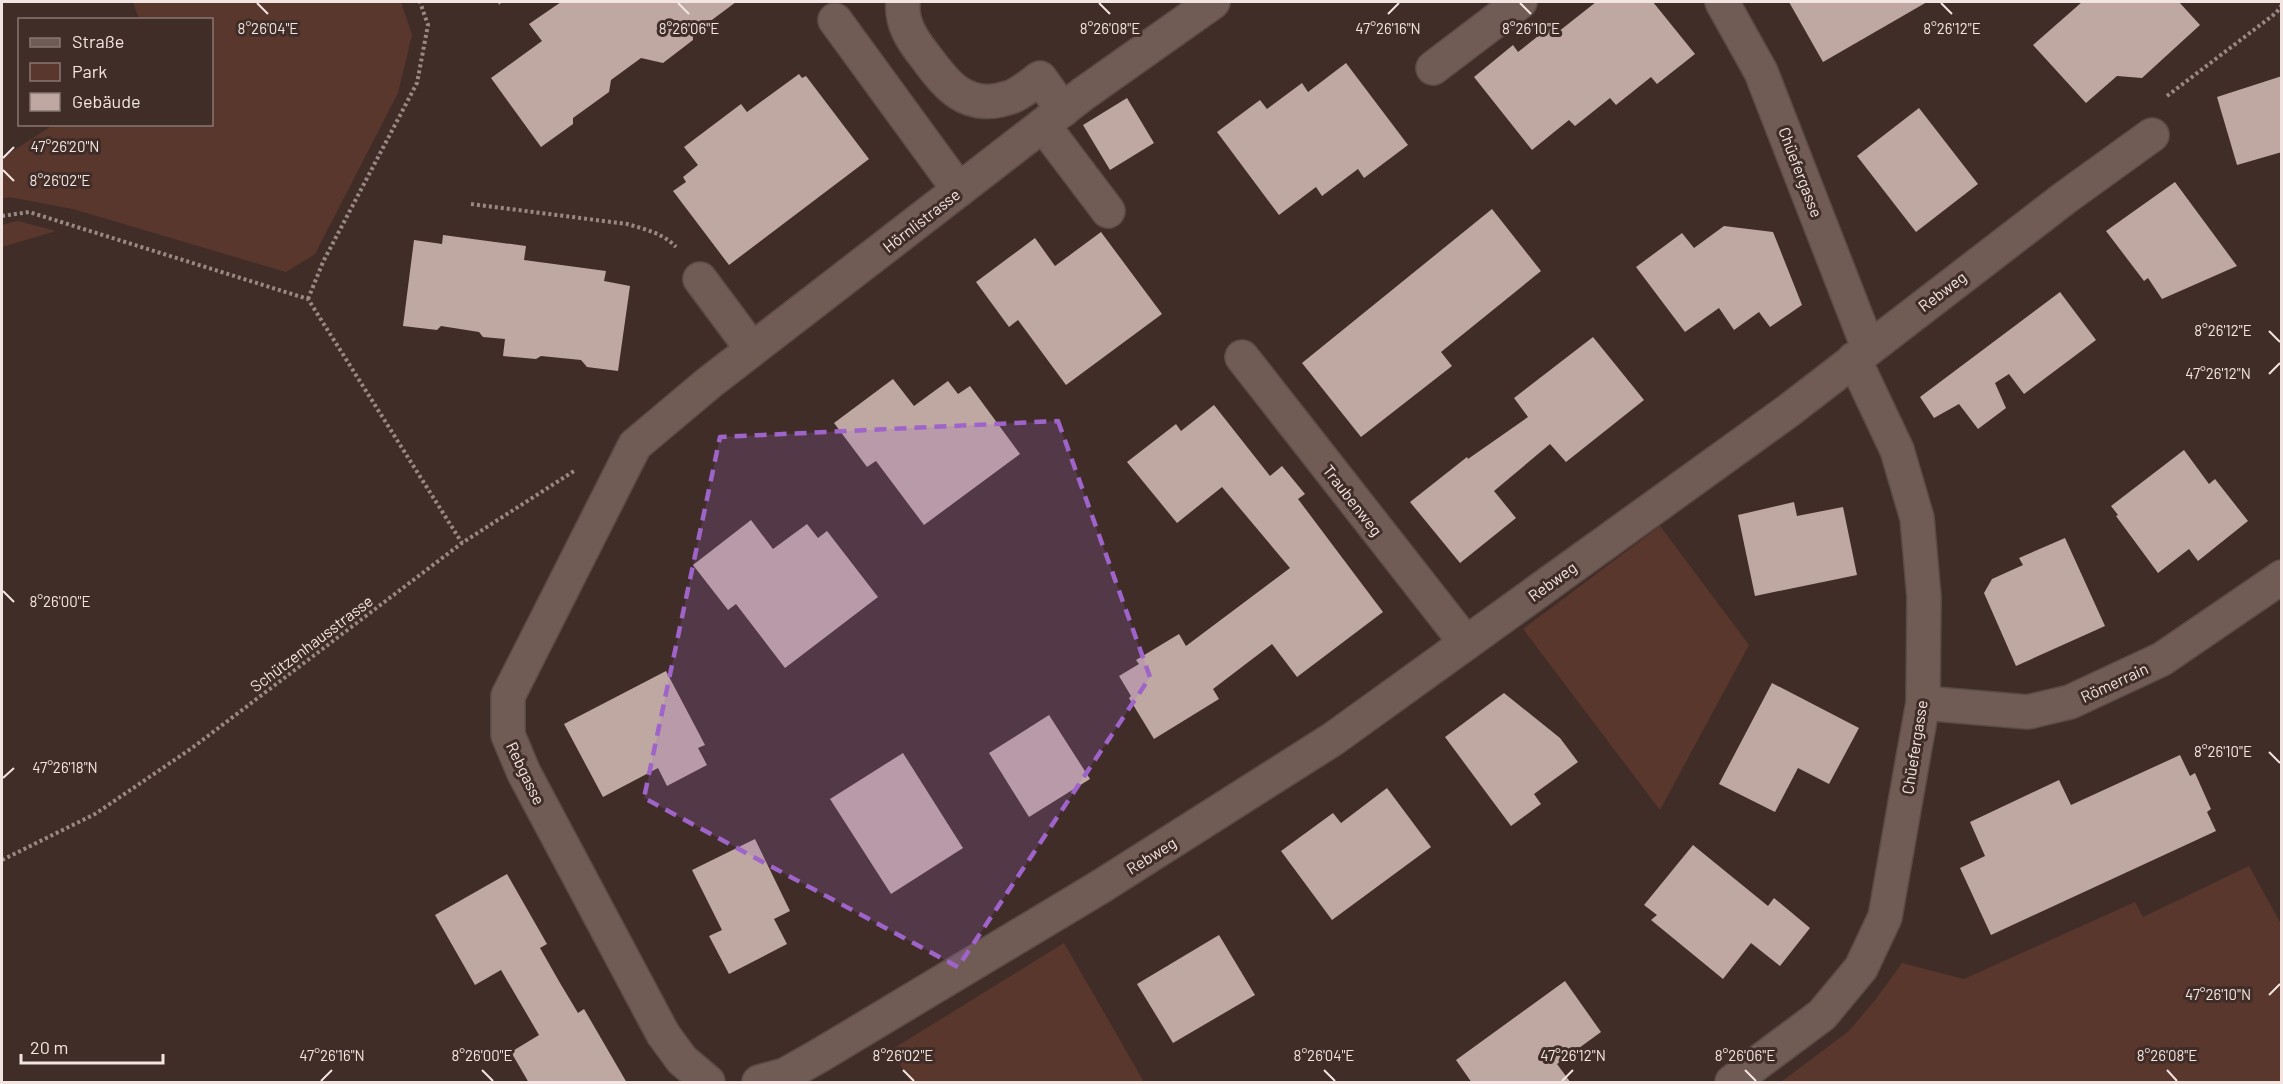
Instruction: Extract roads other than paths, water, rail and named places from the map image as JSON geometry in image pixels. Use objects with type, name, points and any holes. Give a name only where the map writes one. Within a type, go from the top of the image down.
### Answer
[{"type":"street","points":[[903,2],[904,23],[914,43],[944,82],[958,94],[974,101],[992,102],[1015,96],[1040,78],[1053,117],[1108,211]]},
{"type":"street","name":"Hörnlistrasse","points":[[634,445],[752,350],[1053,117],[1213,2]]},
{"type":"street","points":[[1433,68],[1520,2]]},
{"type":"street","name":"Chüefergasse","points":[[1722,2],[1761,72],[1897,450],[1917,518],[1924,597],[1923,702],[1885,917],[1862,968],[1822,1015],[1732,1083]]},
{"type":"street","points":[[835,20],[959,190]]},
{"type":"street","name":"Rebweg","points":[[759,1083],[785,1075],[1100,887],[1333,740],[1788,411],[2066,197],[2152,135]]},
{"type":"street","points":[[700,279],[752,350]]},
{"type":"street","name":"Traubenweg","points":[[1242,357],[1466,643]]},
{"type":"street","name":"Rebgasse","points":[[634,445],[508,696],[508,735],[524,773],[663,1034],[682,1060],[712,1082]]},
{"type":"street","name":"Römerrain","points":[[1923,702],[2028,712],[2070,702],[2162,659],[2282,578]]}]
